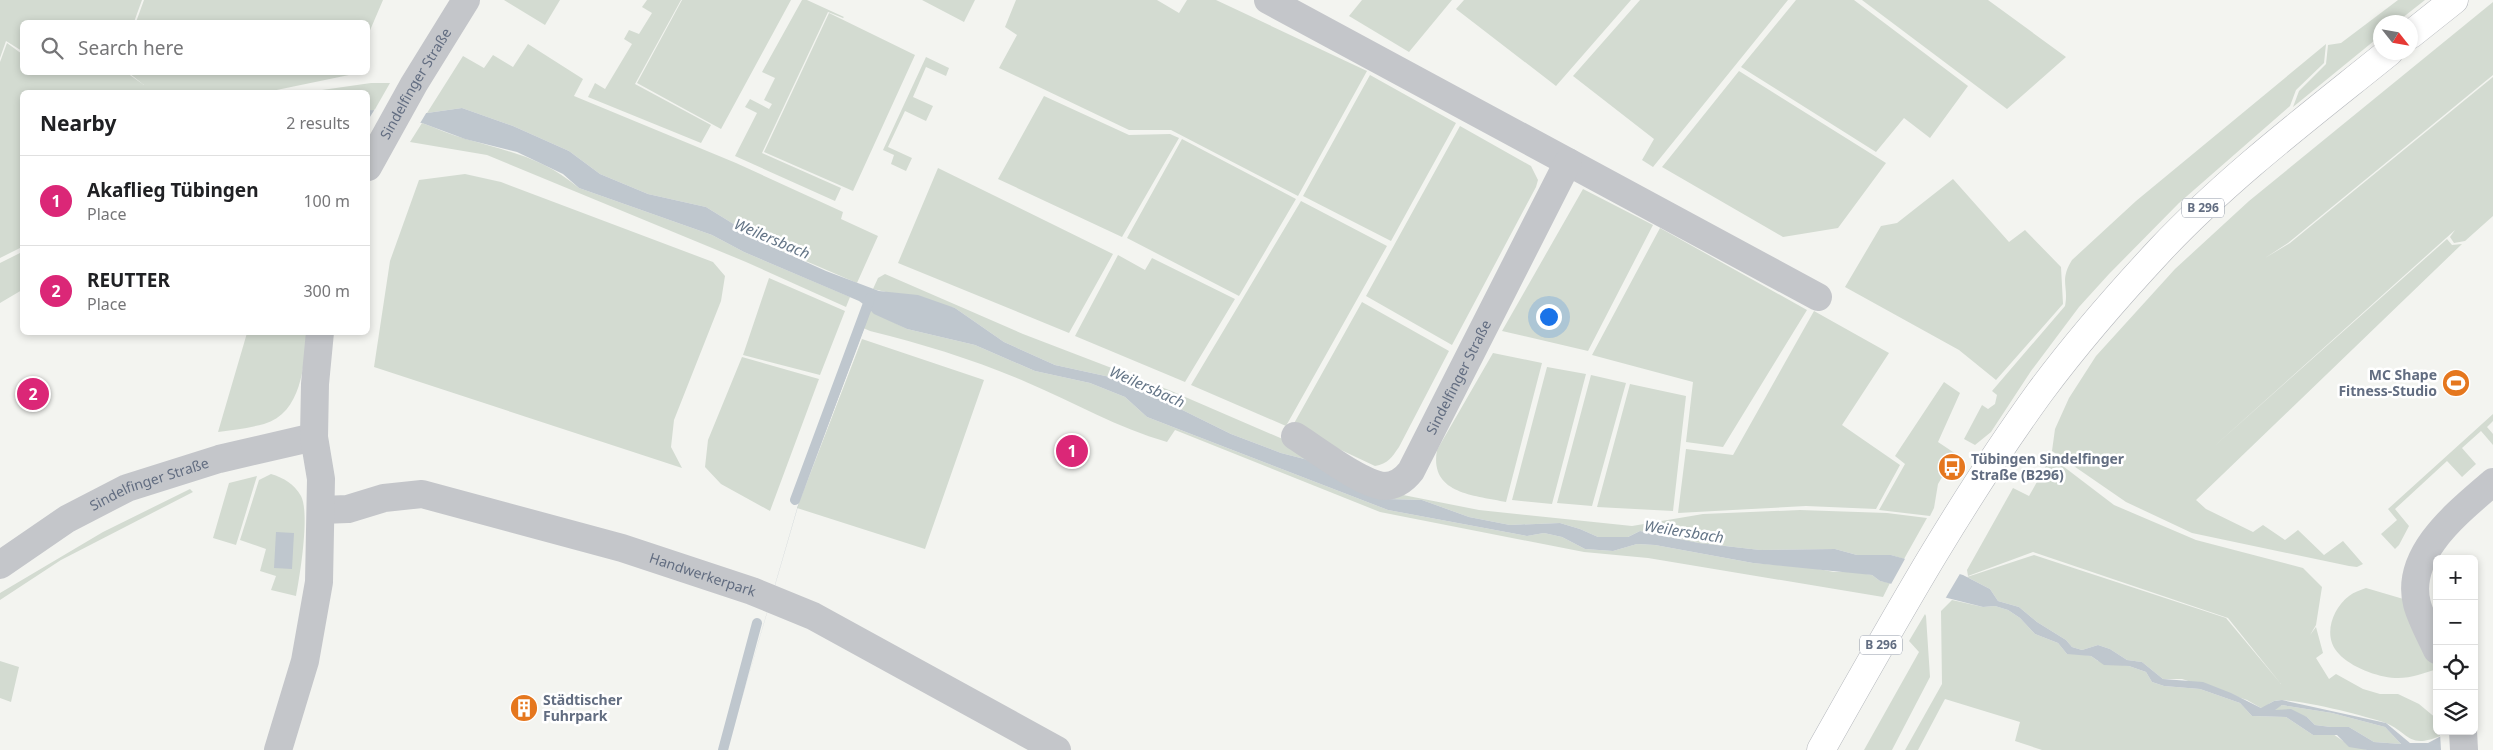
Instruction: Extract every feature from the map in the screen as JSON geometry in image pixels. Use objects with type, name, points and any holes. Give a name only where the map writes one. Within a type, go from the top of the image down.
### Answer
[{"type":"main road","points":[[2418,29],[2454,0]]},
{"type":"main road","name":"B 296","points":[[1821,750],[1934,553],[1981,478],[2042,390],[2101,317],[2162,248],[2232,182],[2379,60]]},
{"type":"street","name":"Sindelfinger Straße","points":[[370,163],[414,84],[466,0]]},
{"type":"street","points":[[1268,0],[1818,297]]},
{"type":"street","name":"Sindelfinger Straße","points":[[1295,436],[1368,480],[1384,486],[1397,484],[1404,479],[1411,471],[1568,162]]},
{"type":"street","points":[[278,750],[305,661],[314,620],[319,582],[321,479],[314,437],[315,384],[320,335]]},
{"type":"street","name":"Sindelfinger Straße","points":[[0,565],[67,519],[128,488],[219,459],[314,437]]},
{"type":"street","points":[[2435,645],[2417,603],[2416,581],[2423,557],[2434,539],[2453,517],[2493,482]]},
{"type":"street","name":"Handwerkerpark","points":[[321,510],[348,509],[384,498],[422,494],[622,548],[752,591],[813,616],[1056,750]]},
{"type":"street","points":[[2463,735],[2464,750]]},
{"type":"shaded area","points":[[0,0],[142,0],[135,20],[20,20],[20,50],[6,41],[0,58]]},
{"type":"shaded area","points":[[144,0],[383,0],[370,30],[370,20],[137,20]]},
{"type":"shaded area","points":[[504,0],[560,0],[545,25]]},
{"type":"shaded area","points":[[647,0],[681,0],[635,84],[711,125],[701,143],[588,97],[595,83],[605,89],[632,44],[624,39],[629,30],[639,34],[652,13],[642,7]]},
{"type":"shaded area","points":[[682,0],[791,0],[721,129],[637,83]]},
{"type":"shaded area","points":[[802,0],[807,0],[844,17],[828,12],[762,153],[841,188],[835,201],[735,156],[757,113],[745,107],[750,99],[769,109],[772,104],[764,100],[775,78],[762,72]]},
{"type":"shaded area","points":[[922,0],[975,0],[964,22]]},
{"type":"shaded area","points":[[1016,0],[1157,0],[1179,13],[1187,0],[1216,0],[1367,71],[1298,196],[1171,130],[1129,130],[999,68],[1017,35],[1005,27]]},
{"type":"shaded area","points":[[1362,0],[1452,0],[1409,52],[1349,16]]},
{"type":"shaded area","points":[[1464,0],[1631,0],[1556,86],[1456,9]]},
{"type":"shaded area","points":[[1640,0],[1788,0],[1653,167],[1642,160],[1654,139],[1573,76]]},
{"type":"shaded area","points":[[1796,0],[1854,0],[1968,86],[1930,138],[1904,118],[1876,152],[1741,67]]},
{"type":"shaded area","points":[[1862,0],[1988,0],[2066,57],[2007,109]]},
{"type":"shaded area","points":[[2398,0],[2425,0],[2406,15],[2378,15]]},
{"type":"shaded area","points":[[2493,2],[2493,75],[2288,243],[2265,258],[2290,243],[2493,77],[2493,216],[2465,241],[2454,243],[2450,237],[2455,230],[2210,450],[2447,239],[2452,245],[2462,244],[2196,500],[2206,509],[2253,532],[2263,525],[2285,540],[2298,530],[2324,555],[2343,541],[2363,564],[2357,567],[2349,566],[2192,533],[2126,502],[2052,451],[2055,429],[2069,398],[2096,356],[2175,269],[2249,201]]},
{"type":"shaded area","points":[[829,13],[915,55],[853,191],[764,152]]},
{"type":"shaded area","points":[[2373,19],[2373,42],[2293,107],[2299,91],[2326,64],[2328,45],[2341,43]]},
{"type":"shaded area","points":[[7,43],[20,53],[20,75],[130,75],[144,85],[132,75],[349,75],[277,90],[20,90],[20,248],[0,258],[0,62]]},
{"type":"shaded area","points":[[528,44],[583,79],[574,96],[736,163],[843,212],[841,219],[878,236],[857,283],[766,244],[706,207],[648,194],[600,174],[569,151],[513,126],[462,108],[427,113],[463,56],[484,68],[493,55],[513,67]]},
{"type":"shaded area","points":[[2326,44],[2324,63],[2296,90],[2290,106],[2179,203],[2109,274],[2079,307],[2031,371],[1991,432],[1975,445],[1964,439],[1982,405],[1988,409],[1995,404],[1997,395],[1992,391],[2065,306],[2065,279],[2072,260],[2136,201]]},
{"type":"shaded area","points":[[926,57],[949,68],[946,76],[926,67],[913,97],[933,106],[926,121],[905,111],[888,147],[912,158],[906,171],[891,164],[894,155],[883,150]]},
{"type":"shaded area","points":[[1739,71],[1886,163],[1838,228],[1783,237],[1662,167]]},
{"type":"shaded area","points":[[1370,75],[1456,123],[1391,241],[1303,196]]},
{"type":"shaded area","points":[[371,83],[390,83],[374,111],[370,110],[370,90],[322,90]]},
{"type":"shaded area","points":[[1044,96],[1129,135],[1170,134],[1179,138],[1122,237],[998,179]]},
{"type":"shaded area","points":[[462,108],[513,126],[569,151],[600,174],[648,194],[706,207],[766,244],[826,271],[879,291],[918,295],[955,308],[1004,342],[1055,365],[1142,384],[1154,396],[1231,434],[1281,453],[1316,462],[1388,499],[1422,500],[1469,517],[1510,525],[1560,523],[1598,537],[1628,537],[1640,531],[1699,543],[1760,550],[1835,549],[1857,555],[1891,555],[1963,575],[1990,589],[1998,601],[2019,607],[2037,622],[2066,640],[2072,647],[2082,650],[2098,645],[2110,649],[2127,660],[2142,662],[2163,679],[2203,682],[2261,708],[2274,701],[2282,700],[2386,723],[2410,743],[2428,743],[2443,735],[2448,735],[2493,750],[2367,750],[2349,747],[2337,735],[2313,735],[2286,717],[2252,716],[2240,703],[2200,689],[2164,686],[2152,682],[2146,672],[2129,666],[2104,665],[2091,656],[2067,654],[2058,643],[2035,634],[2020,618],[2008,610],[1995,606],[1983,607],[1880,581],[1872,575],[1753,563],[1655,545],[1637,544],[1613,551],[1585,549],[1562,537],[1544,533],[1527,536],[1388,510],[1147,417],[1125,397],[1090,383],[1035,371],[975,345],[907,329],[871,311],[812,469],[870,309],[859,301],[744,252],[712,235],[579,188],[563,174],[517,152],[465,139],[422,123],[370,117],[370,110],[427,113]],"holes":[[[2282,705],[2332,713],[2385,727],[2401,744],[2374,742],[2349,727],[2315,725],[2307,717],[2291,709],[2275,710]]]},
{"type":"shaded area","points":[[422,123],[539,162],[579,188],[712,235],[744,252],[850,297],[846,307],[746,262],[487,155],[410,142]]},
{"type":"shaded area","points":[[1460,126],[1531,166],[1538,180],[1452,345],[1366,296]]},
{"type":"shaded area","points":[[1182,139],[1296,199],[1239,296],[1127,238]]},
{"type":"shaded area","points":[[938,168],[1113,254],[1069,333],[898,263]]},
{"type":"shaded area","points":[[465,174],[501,182],[713,262],[725,276],[721,301],[674,420],[671,447],[682,468],[374,367],[390,261],[419,180]]},
{"type":"shaded area","points":[[1953,179],[2009,242],[2025,230],[2061,267],[2063,304],[1996,380],[1959,350],[1845,287],[1881,226],[1897,223]]},
{"type":"shaded area","points":[[1583,189],[1653,225],[1588,351],[1502,331]]},
{"type":"shaded area","points":[[1301,201],[1387,246],[1286,426],[1191,385]]},
{"type":"shaded area","points":[[1660,228],[1807,310],[1723,447],[1686,442],[1693,382],[1592,355]]},
{"type":"shaded area","points":[[20,253],[20,291],[0,303],[0,263]]},
{"type":"shaded area","points":[[1118,255],[1145,270],[1152,258],[1235,299],[1185,382],[1075,336]]},
{"type":"shaded area","points":[[885,274],[1023,334],[1169,390],[1292,443],[1393,493],[1479,510],[1632,526],[1703,514],[1800,510],[1887,513],[1927,518],[1904,559],[1891,555],[1857,555],[1835,549],[1760,550],[1699,543],[1640,531],[1628,537],[1598,537],[1560,523],[1510,525],[1469,517],[1422,500],[1388,499],[1316,462],[1281,453],[1231,434],[1154,396],[1142,384],[1055,365],[1004,342],[955,308],[873,289],[878,278]]},
{"type":"shaded area","points":[[769,278],[845,311],[820,375],[743,355]]},
{"type":"shaded area","points":[[1362,302],[1449,351],[1399,447],[1386,462],[1375,466],[1292,427]]},
{"type":"shaded area","points":[[869,310],[907,329],[975,345],[1035,371],[1090,383],[1125,397],[1147,417],[1388,510],[1527,536],[1544,533],[1562,537],[1585,549],[1613,551],[1637,544],[1655,545],[1753,563],[1813,568],[1834,572],[1854,572],[1872,575],[1880,581],[1890,583],[1883,597],[1648,558],[1584,552],[1380,512],[1175,430],[1167,442],[1113,422],[1007,374],[929,347],[870,331],[861,327]]},
{"type":"shaded area","points":[[1814,311],[1889,353],[1842,425],[1900,465],[1876,509],[1806,506],[1678,513],[1686,449],[1733,455]]},
{"type":"shaded area","points":[[246,335],[307,335],[299,386],[294,399],[286,410],[277,418],[264,424],[218,432]]},
{"type":"shaded area","points":[[862,339],[984,380],[925,549],[797,508]]},
{"type":"shaded area","points":[[1493,353],[1542,363],[1506,502],[1456,490],[1440,476],[1436,465],[1437,450]]},
{"type":"shaded area","points":[[742,357],[819,379],[770,511],[721,484],[705,467],[708,440]]},
{"type":"shaded area","points":[[1547,367],[1586,374],[1552,504],[1512,500]]},
{"type":"shaded area","points":[[1591,375],[1626,383],[1592,506],[1557,503]]},
{"type":"shaded area","points":[[1944,382],[1960,393],[1938,442],[1956,454],[1938,484],[1934,508],[1930,516],[1879,510],[1905,464],[1895,456]]},
{"type":"shaded area","points":[[1630,384],[1686,396],[1673,511],[1597,507]]},
{"type":"shaded area","points":[[2493,414],[2493,421],[2487,427],[2493,434],[2493,445],[2481,431],[2462,448],[2476,464],[2462,477],[2447,461],[2395,509],[2409,526],[2395,549],[2381,534],[2397,520],[2388,509]]},
{"type":"shaded area","points":[[2051,457],[2114,505],[2196,540],[2303,568],[2322,587],[2316,625],[2310,635],[2316,627],[2323,653],[2316,658],[2329,679],[2336,674],[2363,689],[2380,694],[2398,694],[2419,704],[2433,716],[2433,735],[2440,736],[2429,740],[2414,740],[2383,722],[2345,711],[2295,701],[2274,701],[2261,708],[2247,700],[2182,679],[2163,679],[2142,662],[2127,660],[2110,649],[2098,645],[2082,650],[2072,647],[2066,640],[2037,622],[2019,607],[1998,601],[1990,589],[1967,577],[2034,555],[2226,618],[2281,684],[2228,618],[2033,552],[1968,576],[1967,570],[2013,488],[2029,496]]},
{"type":"shaded area","points":[[812,469],[799,503],[727,750],[799,502]]},
{"type":"shaded area","points":[[271,474],[292,485],[301,496],[304,504],[303,545],[296,596],[271,590],[276,576],[260,571],[266,549],[240,540],[259,480]]},
{"type":"shaded area","points":[[257,476],[236,545],[213,538],[229,483]]},
{"type":"shaded area","points":[[190,489],[193,492],[61,560],[0,600],[0,593],[103,532]]},
{"type":"shaded area","points":[[276,532],[294,533],[292,569],[274,568]]},
{"type":"shaded area","points":[[2366,588],[2417,603],[2433,641],[2433,670],[2406,678],[2388,677],[2357,667],[2339,654],[2331,640],[2331,624],[2338,608],[2355,592]]},
{"type":"shaded area","points":[[1952,600],[1983,607],[1995,606],[2008,610],[2020,618],[2035,634],[2058,643],[2067,654],[2081,654],[2091,656],[2098,661],[2129,666],[2146,672],[2152,682],[2164,686],[2200,689],[2240,703],[2252,716],[2286,717],[2313,735],[2333,734],[2343,741],[2367,750],[2042,750],[2015,741],[2020,722],[1945,699],[1918,750],[1905,750],[1942,684],[1941,611]]},
{"type":"shaded area","points":[[1925,614],[1930,677],[1892,750],[1864,750],[1919,652],[1909,641]]},
{"type":"shaded area","points":[[0,661],[19,667],[11,702],[0,698]]},
{"type":"shaded area","points":[[2282,705],[2332,713],[2385,727],[2401,744],[2374,742],[2349,727],[2315,725],[2307,717],[2273,710]]},
{"type":"pier","points":[[375,109],[428,110],[419,125],[370,120]]},
{"type":"pier","points":[[1906,557],[1961,572],[1945,599],[1890,586]]},
{"type":"pier","points":[[2478,734],[2493,739],[2493,750],[2441,750],[2440,735]]},
{"type":"waterway","points":[[795,500],[870,298]]},
{"type":"waterway","points":[[723,750],[757,623]]},
{"type":"place","name":"MC Shape Fitness-Studio","points":[[2456,383]]},
{"type":"place","name":"REUTTER","points":[[33,394]]},
{"type":"place","name":"Akaflieg Tübingen","points":[[1072,451]]},
{"type":"place","name":"Tübingen Sindelfinger Straße (B296)","points":[[1952,467]]},
{"type":"place","name":"Städtischer Fuhrpark","points":[[524,708]]},
{"type":"water label","name":"Weilersbach","points":[[772,239]]},
{"type":"water label","name":"Weilersbach","points":[[1147,387]]},
{"type":"water label","name":"Weilersbach","points":[[1684,532]]}]
